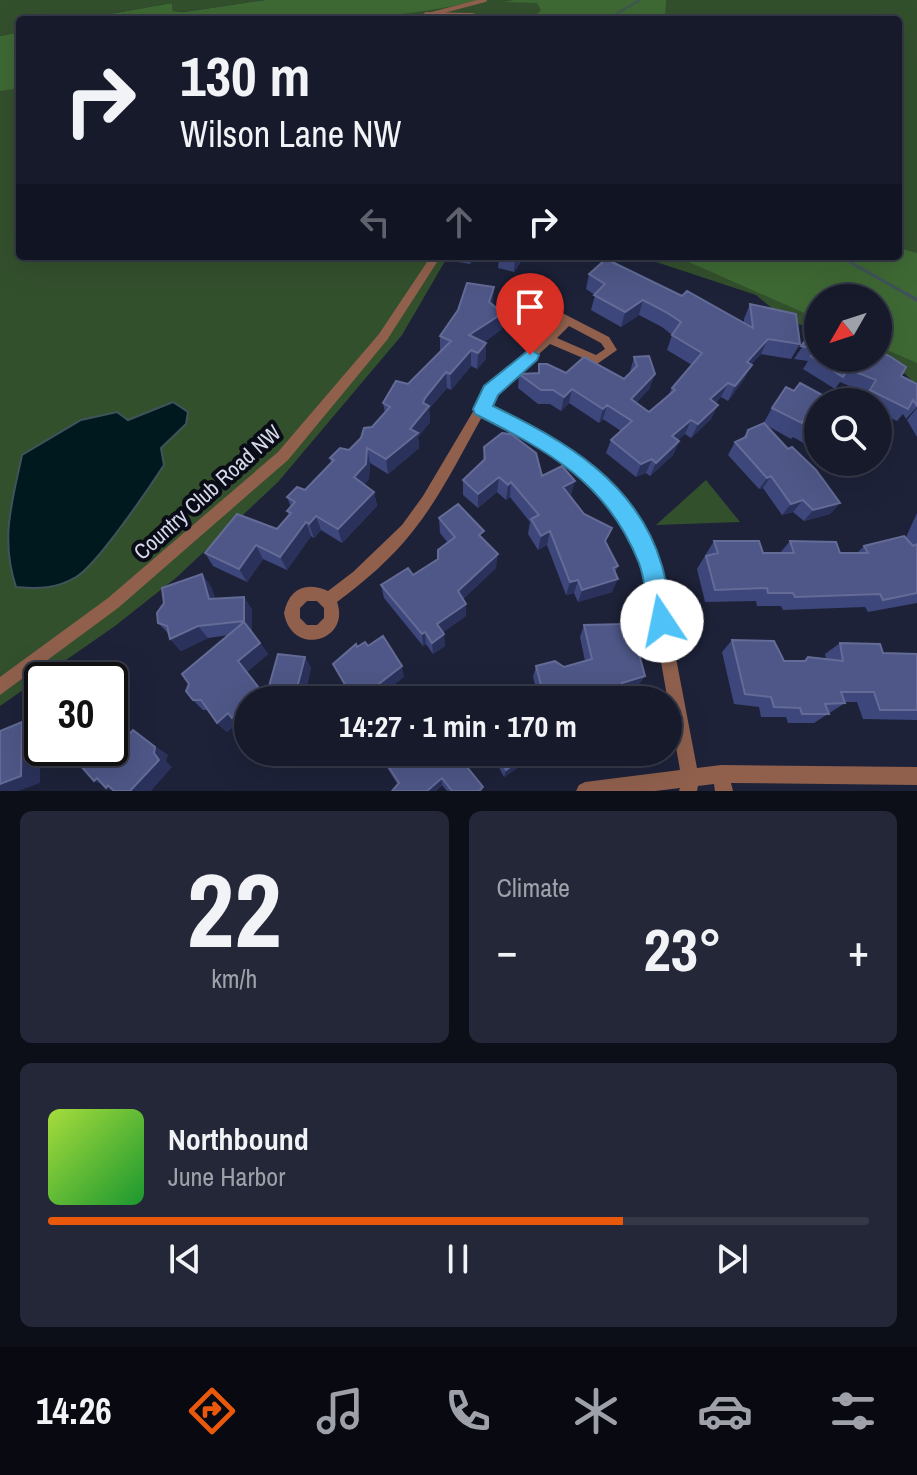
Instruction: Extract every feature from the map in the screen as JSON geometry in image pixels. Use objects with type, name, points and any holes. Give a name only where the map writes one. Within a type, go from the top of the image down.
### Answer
[{"type":"street","name":"Country Club Road NW","points":[[0,687],[113,603],[283,456],[383,337],[433,260]]},
{"type":"street","points":[[533,302],[568,321],[605,340],[611,350],[606,357],[597,360],[585,357],[517,316],[514,308],[520,303],[533,302]]},
{"type":"street","points":[[329,599],[358,577],[407,529],[428,500],[491,391],[568,321]]},
{"type":"street","points":[[482,409],[553,444],[596,477],[629,521],[651,564],[689,784]]},
{"type":"street","points":[[585,791],[917,776]]},
{"type":"lane","points":[[475,16],[427,15],[485,0]]},
{"type":"green space","points":[[0,0],[265,0],[184,12],[173,11],[172,3],[99,16],[16,16],[16,33],[0,36]]},
{"type":"green space","points":[[265,0],[480,0],[382,16],[99,16],[172,3],[173,11]]},
{"type":"green space","points":[[439,0],[917,0],[917,386],[892,361],[892,284],[804,284],[804,326],[780,315],[756,295],[650,260],[902,260],[902,16],[348,16]]},
{"type":"green space","points":[[666,0],[665,16],[535,16],[541,10],[537,3],[504,2]]},
{"type":"green space","points":[[16,33],[16,89],[0,91],[0,36]]},
{"type":"green space","points":[[16,74],[16,260],[446,260],[402,335],[278,482],[177,577],[115,626],[63,662],[24,662],[24,689],[0,706],[0,77]]},
{"type":"green space","points":[[902,249],[917,253],[917,363],[892,352],[892,284],[804,284],[804,313],[684,260],[902,260]]},
{"type":"green space","points":[[706,480],[740,522],[656,525]]},
{"type":"shaded area","points":[[173,402],[188,412],[186,424],[161,448],[164,465],[96,558],[76,577],[61,584],[39,588],[16,587],[8,537],[11,505],[22,455],[81,420],[117,412],[128,420]]},
{"type":"building","points":[[608,260],[682,296],[687,291],[753,328],[750,304],[796,314],[800,344],[768,339],[747,362],[752,365],[735,386],[728,383],[710,399],[718,405],[698,424],[691,420],[672,436],[679,441],[656,463],[652,459],[641,464],[611,440],[632,421],[607,405],[603,409],[572,389],[564,397],[553,390],[541,390],[519,374],[539,373],[539,364],[547,364],[566,373],[584,357],[624,379],[637,366],[634,357],[649,356],[655,374],[631,399],[649,412],[675,390],[672,388],[702,353],[672,335],[681,322],[666,312],[643,300],[625,312],[594,295],[605,284],[589,274]]},
{"type":"building","points":[[467,283],[494,287],[489,302],[503,313],[469,335],[486,343],[478,353],[471,350],[450,374],[446,372],[425,398],[423,403],[429,406],[410,429],[418,433],[386,459],[367,448],[366,464],[354,477],[374,492],[338,529],[316,516],[309,524],[306,522],[280,557],[256,545],[239,569],[205,553],[237,514],[277,529],[291,513],[287,511],[295,502],[287,497],[297,487],[305,490],[334,460],[330,458],[340,448],[349,450],[361,438],[364,428],[372,427],[390,407],[383,403],[396,381],[408,384],[451,341],[440,336],[458,310]]},
{"type":"building","points":[[892,358],[906,367],[901,376],[917,384],[917,406],[913,400],[908,409],[892,401],[892,388],[871,388],[876,380],[856,372],[892,372]]},
{"type":"building","points":[[800,383],[809,388],[804,388],[802,423],[772,408],[786,387],[794,391]]},
{"type":"building","points":[[764,423],[788,449],[792,447],[804,458],[804,476],[820,476],[840,503],[813,510],[803,500],[791,504],[771,476],[767,478],[735,442],[746,437],[748,430]]},
{"type":"building","points":[[502,433],[511,434],[536,453],[542,476],[562,466],[575,481],[563,487],[584,514],[612,528],[605,541],[618,566],[613,568],[618,579],[582,590],[578,580],[570,582],[550,531],[541,536],[531,519],[539,515],[511,482],[508,485],[499,477],[478,494],[463,480],[485,459],[484,447]]},
{"type":"building","points":[[458,504],[484,531],[479,535],[498,554],[458,591],[466,604],[437,624],[444,634],[432,643],[381,585],[408,568],[413,575],[438,559],[438,550],[455,537],[439,518]]},
{"type":"building","points":[[904,536],[913,546],[917,544],[917,593],[883,600],[880,594],[795,597],[793,593],[768,593],[767,588],[715,590],[706,556],[718,553],[714,541],[759,541],[763,553],[794,553],[790,541],[836,542],[840,553],[868,553],[864,546]]},
{"type":"building","points":[[202,574],[209,599],[244,597],[244,621],[198,626],[170,639],[167,626],[158,623],[157,613],[164,603],[162,588]]},
{"type":"building","points":[[244,622],[260,643],[238,661],[257,686],[234,686],[232,718],[228,713],[217,723],[201,700],[193,700],[186,691],[189,684],[182,674]]},
{"type":"building","points":[[626,624],[628,633],[633,632],[645,676],[622,683],[623,686],[541,686],[536,666],[555,661],[564,667],[592,659],[584,625]]},
{"type":"building","points":[[383,636],[402,666],[376,686],[346,686],[333,664],[356,644],[357,647],[365,642],[368,646]]},
{"type":"building","points":[[732,640],[774,641],[784,661],[805,661],[808,657],[843,661],[840,643],[880,644],[883,653],[917,654],[917,710],[880,710],[874,692],[841,692],[845,703],[825,704],[829,714],[802,714],[800,708],[774,707],[771,697],[745,694]]},
{"type":"building","points":[[278,654],[305,657],[298,686],[269,686]]},
{"type":"building","points":[[22,722],[21,776],[0,784],[0,731]]},
{"type":"building","points":[[133,730],[155,747],[154,753],[159,760],[130,791],[114,791],[108,785],[106,788],[97,778],[94,781],[81,766],[128,766],[128,735]]},
{"type":"building","points":[[388,766],[466,766],[483,787],[479,791],[452,791],[442,778],[427,791],[392,791],[399,783]]},
{"type":"waterway","points":[[613,16],[640,0]]},
{"type":"waterway","points":[[846,260],[910,296]]},
{"type":"waterway","points":[[907,294],[917,300]]},
{"type":"route","points":[[530,355],[491,391],[482,409],[553,444],[596,477],[629,521],[651,564],[662,621]]}]
